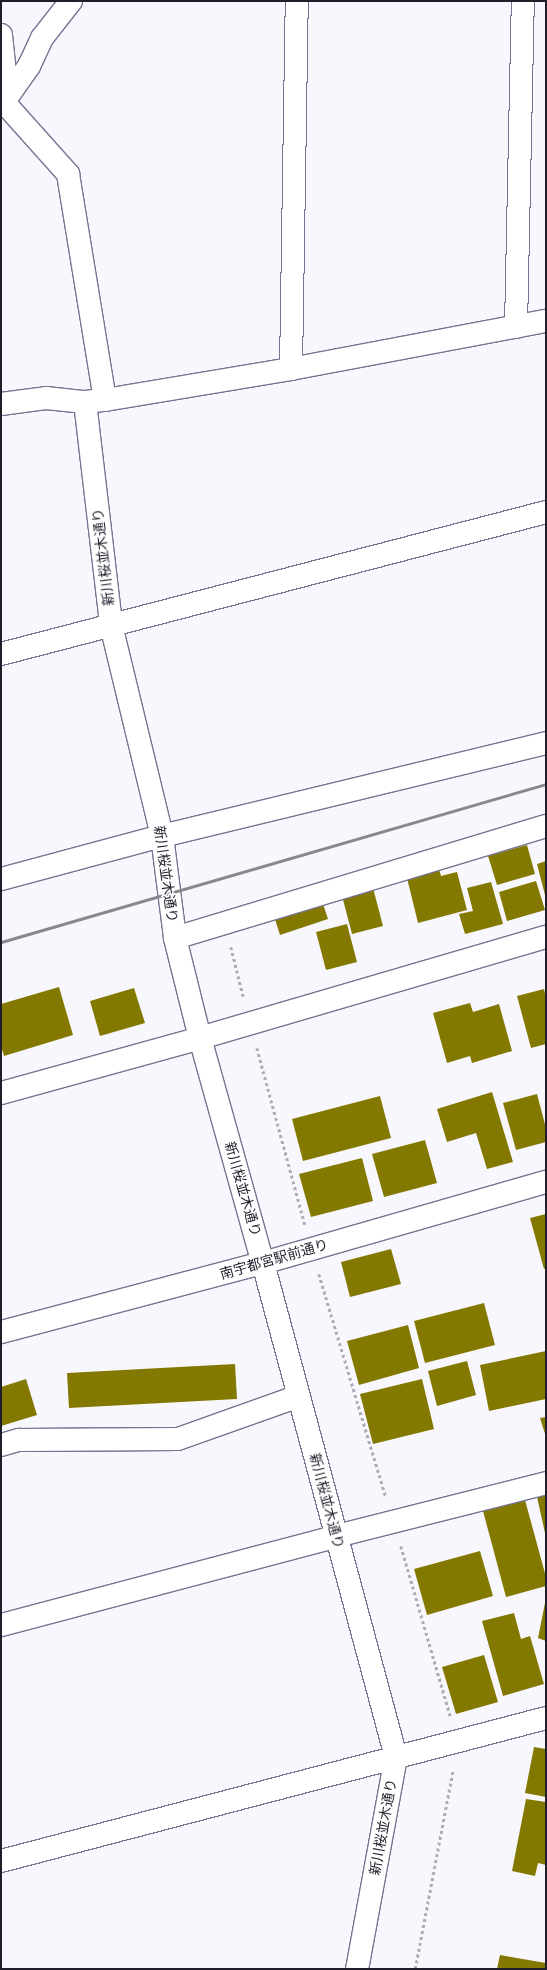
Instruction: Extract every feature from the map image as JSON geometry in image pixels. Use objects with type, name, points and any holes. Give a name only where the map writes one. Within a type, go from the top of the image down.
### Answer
[{"type":"street","points":[[2,102],[28,66],[42,38],[71,1]]},
{"type":"street","points":[[291,369],[298,1]]},
{"type":"street","points":[[516,326],[523,1]]},
{"type":"street","points":[[1,34],[5,72],[2,102]]},
{"type":"street","name":"新川桜並木通り","points":[[2,102],[68,174],[95,401],[111,625],[162,836],[175,938],[200,1038],[263,1262],[396,1757],[357,1969]]},
{"type":"street","points":[[1,404],[46,398],[95,401],[291,369],[546,321]]},
{"type":"street","points":[[1,654],[546,512]]},
{"type":"street","points":[[1,879],[162,836],[546,743]]},
{"type":"street","points":[[175,938],[546,826]]},
{"type":"street","points":[[1,1093],[200,1038],[546,937]]},
{"type":"street","name":"南宇都宮駅前通り","points":[[1,1332],[311,1249],[546,1182]]},
{"type":"street","points":[[1,1445],[19,1440],[178,1439],[299,1396]]},
{"type":"street","points":[[1,1625],[336,1536],[546,1483]]},
{"type":"street","points":[[1,1861],[546,1718]]},
{"type":"path","points":[[224,922],[311,1249],[394,1522],[458,1740],[415,1969]]},
{"type":"building","points":[[527,845],[535,874],[497,885],[488,856]]},
{"type":"building","points":[[546,861],[546,895],[545,895],[537,864]]},
{"type":"building","points":[[438,865],[441,876],[457,872],[467,910],[418,923],[406,874]]},
{"type":"building","points":[[536,881],[545,910],[507,921],[499,892]]},
{"type":"building","points":[[491,882],[503,924],[465,934],[459,914],[473,911],[467,888]]},
{"type":"building","points":[[373,888],[383,926],[352,934],[342,896]]},
{"type":"building","points":[[322,901],[328,919],[280,935],[274,916]]},
{"type":"building","points":[[347,924],[357,962],[326,970],[316,932]]},
{"type":"building","points":[[59,987],[73,1035],[4,1056],[1,1046],[1,1004]]},
{"type":"building","points":[[134,988],[145,1023],[100,1036],[90,1001]]},
{"type":"building","points":[[544,989],[546,998],[546,1044],[531,1048],[517,996]]},
{"type":"building","points":[[470,1003],[473,1012],[499,1004],[512,1051],[472,1063],[470,1056],[447,1063],[433,1013]]},
{"type":"building","points":[[492,1092],[513,1162],[487,1169],[476,1133],[447,1142],[437,1109]]},
{"type":"building","points":[[537,1094],[546,1128],[546,1142],[516,1150],[503,1103]]},
{"type":"building","points":[[380,1096],[391,1138],[303,1161],[292,1119]]},
{"type":"building","points":[[425,1140],[437,1183],[384,1197],[372,1154]]},
{"type":"building","points":[[362,1158],[373,1201],[311,1217],[299,1174]]},
{"type":"building","points":[[546,1214],[546,1268],[544,1269],[530,1218]]},
{"type":"building","points":[[391,1249],[401,1284],[350,1297],[341,1262]]},
{"type":"building","points":[[484,1303],[495,1345],[425,1363],[414,1321]]},
{"type":"building","points":[[408,1325],[419,1368],[359,1385],[347,1341]]},
{"type":"building","points":[[546,1351],[546,1399],[489,1411],[480,1365]]},
{"type":"building","points":[[467,1361],[476,1395],[437,1406],[428,1371]]},
{"type":"building","points":[[235,1364],[237,1399],[69,1408],[67,1373]]},
{"type":"building","points":[[26,1379],[37,1415],[1,1426],[1,1387]]},
{"type":"building","points":[[422,1379],[434,1429],[373,1444],[360,1394]]},
{"type":"building","points":[[546,1417],[546,1437],[540,1418]]},
{"type":"building","points":[[546,1495],[546,1533],[545,1533],[537,1497]]},
{"type":"building","points":[[525,1500],[546,1577],[546,1586],[506,1597],[483,1511]]},
{"type":"building","points":[[480,1551],[493,1596],[427,1615],[414,1569]]},
{"type":"building","points":[[546,1603],[546,1641],[538,1638]]},
{"type":"building","points":[[514,1613],[521,1639],[530,1636],[544,1684],[503,1696],[482,1621]]},
{"type":"building","points":[[484,1655],[498,1702],[456,1714],[442,1667]]},
{"type":"building","points":[[534,1747],[546,1749],[546,1797],[525,1793]]},
{"type":"building","points":[[526,1799],[546,1802],[546,1865],[538,1863],[535,1876],[512,1871]]},
{"type":"building","points":[[500,1955],[546,1963],[546,1969],[497,1969]]},
{"type":"railway","points":[[1,942],[546,784]]}]
